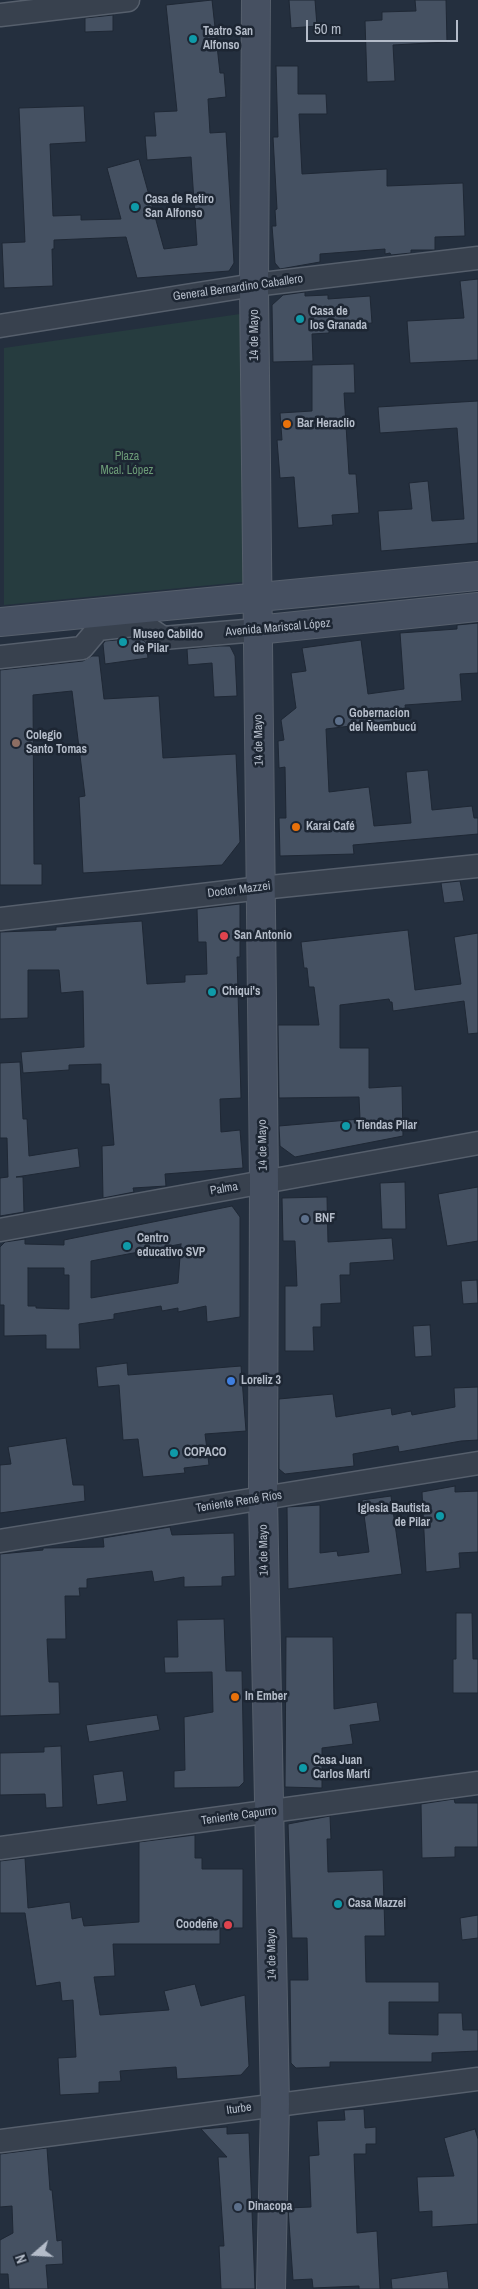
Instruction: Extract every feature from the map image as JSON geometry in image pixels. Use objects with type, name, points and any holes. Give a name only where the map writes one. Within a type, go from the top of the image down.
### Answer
[{"type":"main road","name":"14 de Mayo","points":[[256,0],[254,284],[264,1181],[263,1498],[274,2104],[271,2289]]},
{"type":"main road","points":[[0,622],[478,576]]},
{"type":"main road","name":"Avenida Mariscal López","points":[[257,630],[478,607]]},
{"type":"street","points":[[0,15],[128,0]]},
{"type":"street","name":"General Bernardino Caballero","points":[[0,326],[254,284],[478,258]]},
{"type":"street","name":"Avenida Mariscal López","points":[[0,657],[82,648],[98,629],[142,624],[163,638],[257,630]]},
{"type":"street","name":"Doctor Mazzei","points":[[0,918],[261,888],[478,866]]},
{"type":"street","name":"Palma","points":[[0,1230],[478,1143]]},
{"type":"street","name":"Teniente René Ríos","points":[[0,1541],[478,1463]]},
{"type":"street","name":"Teniente Capurro","points":[[0,1848],[478,1783]]},
{"type":"street","name":"Iturbe","points":[[0,2141],[478,2079]]},
{"type":"green space","name":"Plaza Mcal. López","points":[[247,313],[253,581],[4,605],[4,348]]},
{"type":"building","points":[[212,0],[220,73],[224,73],[226,97],[208,99],[210,133],[226,132],[234,263],[229,271],[137,278],[126,237],[54,240],[54,249],[52,249],[53,286],[4,288],[2,243],[25,242],[19,108],[84,106],[86,142],[50,144],[53,216],[81,215],[81,220],[121,219],[107,168],[139,159],[164,249],[197,245],[191,157],[147,160],[145,136],[156,136],[154,112],[177,111],[166,5]]},
{"type":"building","points":[[289,0],[315,0],[317,26],[291,28]]},
{"type":"building","points":[[415,0],[446,0],[447,42],[393,45],[395,81],[367,82],[365,21],[382,20],[382,12],[416,11]]},
{"type":"building","points":[[113,15],[113,31],[85,32],[85,18]]},
{"type":"building","points":[[276,66],[298,66],[298,94],[326,94],[327,114],[299,114],[302,174],[387,169],[387,186],[463,183],[465,236],[435,237],[435,250],[411,250],[411,253],[391,255],[390,253],[385,254],[385,249],[320,254],[320,262],[280,269],[275,263],[272,226],[276,226],[275,210],[277,209],[273,137],[278,137]]},
{"type":"building","points":[[478,279],[478,360],[410,363],[407,321],[464,318],[460,281]]},
{"type":"building","name":"Casa de los Granada","points":[[305,292],[305,296],[328,295],[328,299],[370,296],[372,323],[329,326],[329,333],[312,334],[313,361],[273,362],[272,305],[283,295]]},
{"type":"building","points":[[354,364],[355,393],[344,393],[349,474],[356,474],[359,513],[332,515],[333,525],[298,528],[294,477],[280,478],[277,440],[282,440],[280,413],[312,411],[312,365]]},
{"type":"building","points":[[478,401],[478,543],[381,551],[378,511],[412,509],[409,483],[428,481],[432,521],[464,519],[457,428],[380,433],[378,407]]},
{"type":"building","points":[[478,623],[478,673],[460,674],[462,701],[405,705],[407,719],[326,729],[329,792],[369,787],[374,826],[411,823],[406,772],[428,770],[432,810],[472,806],[474,818],[478,818],[478,834],[353,845],[354,854],[280,856],[279,818],[286,818],[285,767],[279,768],[278,741],[284,740],[281,720],[296,708],[291,673],[306,671],[302,648],[361,640],[368,694],[404,689],[400,633],[457,629],[457,625]]},
{"type":"building","name":"Museo Cabildo de Pilar","points":[[139,638],[146,642],[148,658],[105,664],[103,644],[105,641]]},
{"type":"building","points":[[230,646],[235,656],[237,696],[214,697],[212,663],[188,665],[187,649]]},
{"type":"building","points":[[92,656],[99,656],[104,699],[159,696],[163,758],[236,754],[240,842],[222,865],[83,873],[79,797],[85,796],[72,691],[33,695],[34,864],[42,864],[42,885],[0,885],[0,670],[83,661]]},
{"type":"building","points":[[460,881],[464,901],[444,903],[441,883]]},
{"type":"building","points":[[240,904],[240,957],[237,957],[241,1098],[220,1099],[221,1132],[240,1130],[243,1168],[165,1174],[166,1186],[133,1188],[134,1192],[103,1198],[102,1146],[114,1145],[109,1084],[101,1084],[101,1064],[69,1065],[69,1070],[23,1073],[21,1052],[84,1047],[83,991],[61,993],[59,970],[28,970],[28,1018],[0,1019],[0,932],[56,930],[56,927],[142,921],[147,984],[185,982],[185,975],[207,974],[206,942],[198,942],[197,909]]},
{"type":"building","points":[[408,930],[415,990],[461,984],[454,937],[478,933],[478,1033],[468,1034],[464,1001],[393,1011],[392,1002],[389,999],[340,1005],[340,1048],[369,1048],[369,1088],[402,1086],[403,1136],[295,1157],[280,1146],[279,1126],[360,1119],[359,1097],[279,1098],[278,1025],[319,1025],[314,987],[309,987],[307,968],[304,968],[301,942]]},
{"type":"building","points":[[20,1062],[23,1119],[27,1119],[29,1156],[78,1148],[80,1167],[16,1177],[23,1177],[24,1212],[0,1216],[0,1178],[8,1177],[7,1138],[0,1138],[0,1063]]},
{"type":"building","points":[[405,1182],[406,1229],[382,1229],[380,1183]]},
{"type":"building","points":[[478,1187],[478,1241],[447,1246],[438,1194]]},
{"type":"building","points":[[327,1197],[328,1242],[392,1238],[394,1260],[350,1263],[350,1275],[340,1275],[341,1303],[321,1304],[321,1327],[313,1327],[314,1351],[285,1351],[285,1286],[297,1286],[295,1241],[283,1241],[282,1198]]},
{"type":"building","points":[[232,1206],[240,1217],[240,1317],[207,1322],[206,1306],[178,1312],[178,1308],[162,1311],[161,1306],[114,1314],[114,1319],[79,1324],[80,1349],[46,1349],[46,1335],[4,1336],[4,1305],[0,1305],[0,1247],[5,1242],[25,1239],[25,1244],[64,1245],[64,1240]],"holes":[[[181,1244],[178,1283],[91,1298],[91,1261]],[[28,1268],[64,1268],[64,1275],[69,1275],[69,1309],[28,1306]]]},
{"type":"building","points":[[477,1280],[478,1303],[463,1304],[461,1281]]},
{"type":"building","points":[[430,1325],[432,1356],[415,1357],[413,1326]]},
{"type":"building","points":[[127,1363],[128,1375],[241,1366],[246,1431],[205,1434],[209,1465],[184,1468],[185,1473],[143,1477],[138,1439],[123,1440],[119,1385],[98,1387],[96,1367]]},
{"type":"building","points":[[478,1387],[478,1440],[461,1441],[399,1452],[398,1446],[353,1454],[354,1466],[285,1474],[279,1469],[279,1399],[333,1394],[336,1417],[391,1408],[392,1415],[411,1411],[412,1415],[455,1407],[454,1388]]},
{"type":"building","points":[[66,1438],[73,1485],[84,1485],[85,1501],[0,1513],[0,1465],[11,1464],[8,1447]]},
{"type":"building","name":"Iglesia Bautista de Pilar","points":[[455,1486],[455,1492],[478,1491],[478,1552],[459,1553],[460,1568],[426,1572],[422,1492]]},
{"type":"building","points":[[391,1496],[402,1574],[288,1589],[287,1507],[320,1505],[320,1553],[337,1551],[338,1556],[369,1552],[362,1500]]},
{"type":"building","points":[[170,1527],[172,1535],[234,1533],[235,1576],[222,1577],[222,1586],[184,1587],[184,1577],[154,1582],[152,1571],[87,1579],[87,1588],[79,1588],[80,1596],[65,1596],[66,1639],[47,1639],[49,1682],[59,1682],[60,1714],[0,1716],[0,1554],[43,1550],[43,1548],[104,1547],[103,1538]]},
{"type":"building","points":[[456,1613],[472,1613],[473,1659],[478,1659],[478,1693],[453,1693],[453,1659],[456,1659]]},
{"type":"building","points":[[224,1619],[226,1671],[242,1671],[244,1782],[239,1787],[174,1788],[174,1771],[185,1770],[184,1717],[213,1712],[212,1672],[165,1673],[164,1657],[178,1657],[177,1620]]},
{"type":"building","points":[[286,1637],[333,1637],[334,1709],[377,1702],[380,1721],[350,1725],[353,1744],[322,1748],[322,1788],[285,1787]]},
{"type":"building","points":[[157,1715],[160,1730],[89,1742],[86,1725]]},
{"type":"building","points":[[61,1746],[63,1807],[46,1808],[45,1794],[0,1795],[0,1753],[44,1752],[44,1747]]},
{"type":"building","points":[[123,1771],[127,1801],[97,1805],[93,1775]]},
{"type":"building","points":[[454,1799],[455,1803],[478,1803],[478,1847],[455,1847],[455,1857],[422,1858],[421,1804]]},
{"type":"building","points":[[330,1816],[331,1839],[327,1839],[328,1872],[383,1870],[385,1936],[365,1936],[366,1982],[439,1982],[439,2002],[389,2002],[389,2034],[438,2035],[438,2013],[462,2013],[463,2030],[478,2030],[478,2051],[432,2053],[432,2062],[330,2062],[330,2067],[296,2068],[291,2063],[290,1980],[308,1980],[307,1938],[292,1938],[288,1824]]},
{"type":"building","points":[[195,1835],[195,1858],[202,1858],[202,1869],[243,1869],[243,1928],[220,1928],[220,1944],[113,1944],[115,1976],[94,1977],[100,2015],[169,2010],[164,1991],[195,1984],[201,2006],[245,1995],[249,2066],[241,2075],[177,2079],[176,2067],[120,2071],[121,2081],[99,2082],[99,2093],[60,2095],[58,2058],[76,2057],[73,2000],[62,2001],[60,1982],[36,1986],[25,1913],[0,1913],[0,1861],[25,1858],[28,1908],[70,1902],[72,1919],[82,1917],[84,1926],[139,1922],[139,1842]]},
{"type":"building","points":[[478,1915],[478,1938],[462,1940],[460,1918]]},
{"type":"building","points":[[364,2109],[365,2128],[376,2127],[376,2144],[366,2144],[366,2154],[354,2154],[357,2233],[377,2231],[380,2289],[359,2289],[359,2286],[313,2288],[312,2279],[293,2280],[288,2208],[311,2207],[309,2156],[319,2155],[317,2121],[345,2120],[344,2110]]},
{"type":"building","points":[[227,2127],[227,2134],[249,2133],[255,2289],[221,2289],[219,2246],[224,2246],[218,2157],[227,2157],[201,2129]]},
{"type":"building","points":[[475,2129],[478,2139],[478,2224],[432,2227],[432,2211],[419,2212],[417,2177],[454,2176],[444,2138]]},
{"type":"building","points":[[47,2148],[50,2190],[52,2190],[57,2241],[62,2240],[63,2264],[46,2265],[48,2289],[9,2289],[8,2274],[0,2274],[0,2240],[13,2233],[12,2206],[0,2207],[0,2154]]},
{"type":"building","points":[[447,2271],[449,2289],[392,2289],[391,2279]]},
{"type":"place","name":"Teatro San Alfonso","points":[[193,39]]},
{"type":"place","name":"Casa de Retiro San Alfonso","points":[[135,207]]},
{"type":"place","name":"Casa de los Granada","points":[[300,319]]},
{"type":"place","name":"Bar Heraclio","points":[[287,424]]},
{"type":"place","name":"Museo Cabildo de Pilar","points":[[123,642]]},
{"type":"place","name":"Gobernacion del Ñeembucú","points":[[339,721]]},
{"type":"place","name":"Colegio Santo Tomas","points":[[16,743]]},
{"type":"place","name":"Karai Café","points":[[296,827]]},
{"type":"place","name":"San Antonio","points":[[224,936]]},
{"type":"place","name":"Chiqui's","points":[[212,992]]},
{"type":"place","name":"Tiendas Pilar","points":[[346,1126]]},
{"type":"place","name":"BNF","points":[[305,1219]]},
{"type":"place","name":"Centro educativo SVP","points":[[127,1246]]},
{"type":"place","name":"Loreliz 3","points":[[231,1381]]},
{"type":"place","name":"COPACO","points":[[174,1453]]},
{"type":"place","name":"Iglesia Bautista de Pilar","points":[[440,1516]]},
{"type":"place","name":"In Ember","points":[[235,1697]]},
{"type":"place","name":"Casa Juan Carlos Martí","points":[[303,1768]]},
{"type":"place","name":"Casa Mazzei","points":[[338,1904]]},
{"type":"place","name":"Coodeñe","points":[[228,1925]]},
{"type":"place","name":"Dinacopa","points":[[238,2207]]}]
